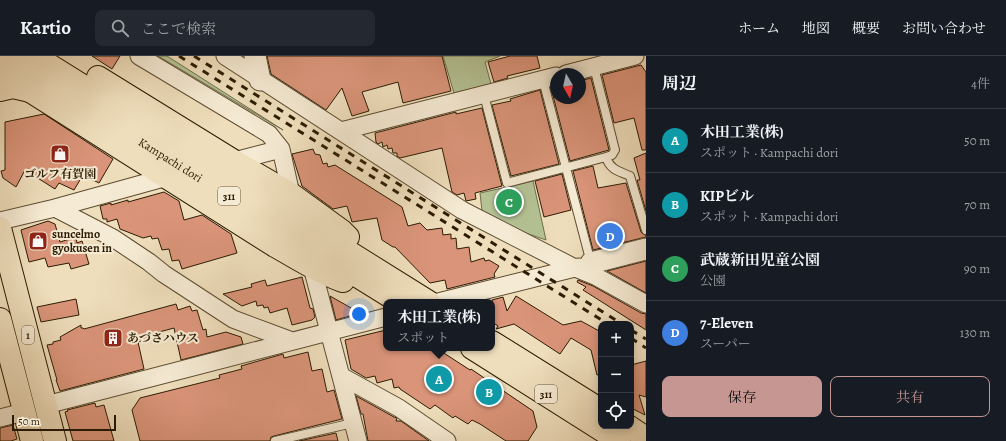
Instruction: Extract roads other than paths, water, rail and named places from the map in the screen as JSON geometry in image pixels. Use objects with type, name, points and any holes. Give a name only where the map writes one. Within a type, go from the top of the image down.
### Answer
[{"type":"main road","name":"Kampachi dori","points":[[3,56],[74,90]]},
{"type":"main road","name":"Kampachi dori","points":[[35,56],[74,90],[390,298],[400,299]]},
{"type":"main road","points":[[64,56],[234,161],[291,194],[342,231],[390,298]]},
{"type":"main road","points":[[0,72],[275,246],[332,277],[390,298]]},
{"type":"main road","points":[[0,90],[13,87],[30,91]]},
{"type":"main road","name":"1","points":[[0,228],[55,441]]},
{"type":"main road","name":"1","points":[[0,319],[32,441]]},
{"type":"main road","name":"311","points":[[495,344],[598,408]]},
{"type":"main road","name":"311","points":[[477,351],[619,441]]},
{"type":"main road","points":[[632,429],[646,438]]},
{"type":"street","points":[[0,59],[3,56]]},
{"type":"street","points":[[139,56],[269,134],[282,149],[291,194]]},
{"type":"street","points":[[226,56],[260,80],[462,210],[583,266],[597,277],[646,304]]},
{"type":"street","points":[[255,56],[260,80]]},
{"type":"street","points":[[586,69],[635,56]]},
{"type":"street","points":[[341,131],[549,78]]},
{"type":"street","points":[[234,161],[282,149]]},
{"type":"street","points":[[0,221],[55,208],[167,177]]},
{"type":"street","points":[[55,208],[113,238],[164,274],[233,319],[292,341]]},
{"type":"street","points":[[450,299],[646,249]]},
{"type":"street","points":[[312,267],[358,441]]},
{"type":"street","points":[[46,405],[328,332],[383,302]]},
{"type":"street","points":[[341,376],[399,408],[447,441]]},
{"type":"street","points":[[0,418],[24,412]]},
{"type":"lane","points":[[484,95],[507,183],[566,168],[612,155],[614,150],[594,67]]},
{"type":"lane","points":[[549,78],[583,266]]},
{"type":"lane","points":[[606,157],[611,168],[630,176],[646,230]]},
{"type":"lane","points":[[275,441],[353,423]]},
{"type":"railway","points":[[179,56],[603,321]]},
{"type":"railway","points":[[194,56],[617,321]]},
{"type":"railway","points":[[634,332],[646,339]]},
{"type":"railway","points":[[634,340],[646,348]]},
{"type":"place","name":"ゴルフ有賀園","points":[[60,154]]},
{"type":"place","name":"武蔵新田児童公園","points":[[509,202]]},
{"type":"place","name":"7-Eleven","points":[[610,236]]},
{"type":"place","name":"suncelmo gyokusen in","points":[[38,241]]},
{"type":"place","name":"あづさハウス","points":[[113,338]]},
{"type":"place","name":"木田工業(株)","points":[[439,379]]},
{"type":"place","name":"KIPビル","points":[[489,392]]}]
